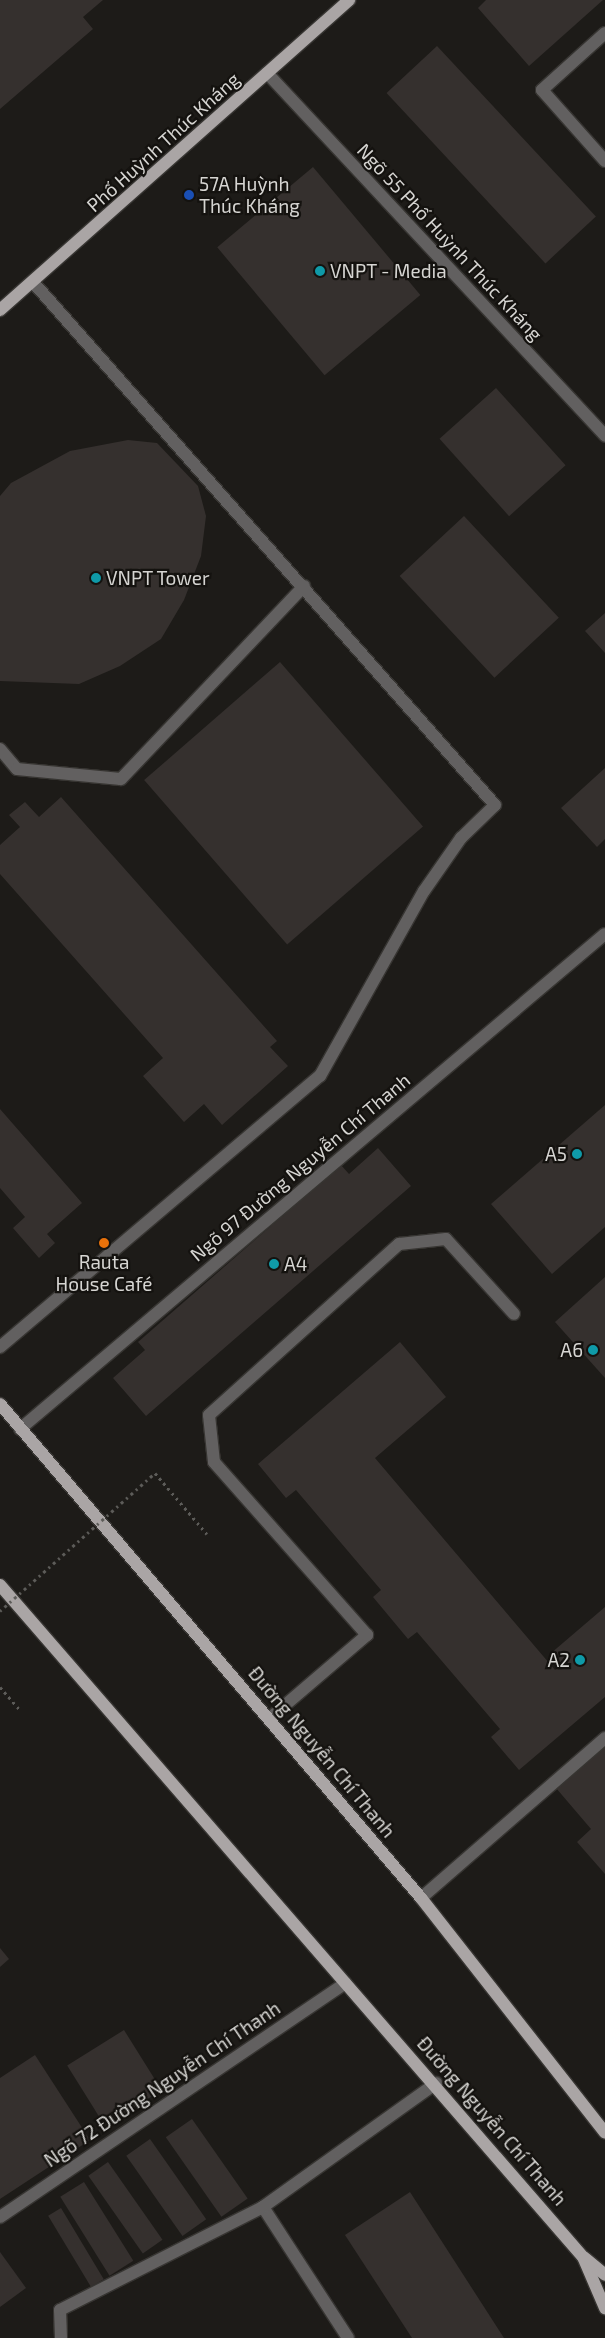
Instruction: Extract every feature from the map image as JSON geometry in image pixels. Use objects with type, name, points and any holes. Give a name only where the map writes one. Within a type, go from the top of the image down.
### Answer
[{"type":"main road","name":"Phố Huỳnh Thúc Kháng","points":[[0,310],[349,0]]},
{"type":"main road","name":"Đường Nguyễn Chí Thanh","points":[[0,1404],[270,1718],[421,1898],[605,2133]]},
{"type":"main road","name":"Đường Nguyễn Chí Thanh","points":[[0,1585],[345,1983],[436,2084],[583,2257],[605,2308]]},
{"type":"main road","points":[[583,2257],[605,2275]]},
{"type":"lane","points":[[605,34],[542,90],[605,161]]},
{"type":"lane","name":"Ngõ 55 Phố Huỳnh Thúc Kháng","points":[[268,73],[605,436]]},
{"type":"lane","points":[[0,1347],[320,1076],[424,890],[461,838],[496,805],[33,282]]},
{"type":"lane","points":[[0,749],[17,769],[121,779],[304,586]]},
{"type":"lane","name":"Ngõ 97 Đường Nguyễn Chí Thanh","points":[[20,1429],[605,934]]},
{"type":"lane","points":[[270,1718],[367,1634],[214,1462],[209,1415],[398,1244],[446,1238],[514,1314]]},
{"type":"lane","points":[[421,1898],[605,1738]]},
{"type":"lane","name":"Ngõ 72 Đường Nguyễn Chí Thanh","points":[[0,2217],[345,1983]]},
{"type":"lane","points":[[61,2338],[60,2310],[263,2207],[436,2084]]},
{"type":"lane","points":[[263,2207],[348,2338]]},
{"type":"path","points":[[0,1611],[155,1473],[207,1534]]},
{"type":"path","points":[[0,1687],[19,1709]]},
{"type":"building","points":[[0,0],[103,0],[83,17],[93,29],[0,109]]},
{"type":"building","points":[[486,0],[603,0],[529,66],[478,8]]},
{"type":"building","points":[[437,46],[596,216],[545,263],[387,93]]},
{"type":"building","name":"VNPT - Media","points":[[313,167],[420,295],[325,375],[217,247]]},
{"type":"building","points":[[496,388],[566,465],[509,516],[440,439]]},
{"type":"building","name":"VNPT Tower","points":[[128,440],[157,443],[198,486],[206,516],[201,556],[184,600],[161,639],[120,666],[79,684],[0,681],[0,496],[11,483],[70,451]]},
{"type":"building","points":[[464,516],[559,618],[494,678],[400,576]]},
{"type":"building","points":[[605,613],[605,653],[585,631]]},
{"type":"building","points":[[280,662],[423,827],[287,945],[144,780]]},
{"type":"building","points":[[605,768],[605,839],[597,847],[561,808]]},
{"type":"building","points":[[61,797],[277,1041],[270,1047],[288,1066],[222,1125],[204,1104],[184,1122],[143,1076],[163,1058],[0,874],[0,845],[20,827],[9,815],[25,802],[39,817]]},
{"type":"building","name":"A5","points":[[605,1105],[605,1227],[552,1274],[491,1204]]},
{"type":"building","points":[[0,1109],[82,1203],[47,1234],[55,1243],[39,1258],[13,1228],[25,1217],[0,1188]]},
{"type":"building","name":"A4","points":[[378,1148],[411,1186],[146,1416],[113,1378],[145,1350],[138,1342],[341,1165],[349,1174]]},
{"type":"building","name":"A6","points":[[605,1277],[605,1378],[555,1322]]},
{"type":"building","points":[[400,1342],[446,1397],[375,1458],[555,1670],[560,1666],[550,1654],[605,1607],[605,1697],[519,1770],[491,1737],[500,1729],[417,1632],[408,1639],[373,1597],[381,1590],[296,1490],[286,1498],[258,1464]]},
{"type":"building","points":[[605,1745],[605,1874],[577,1842],[591,1829],[556,1788]]},
{"type":"building","points":[[0,1948],[9,1959],[0,1967]]},
{"type":"building","points":[[124,2030],[162,2090],[105,2126],[67,2066]]},
{"type":"building","points":[[35,2055],[90,2140],[0,2199],[0,2078]]},
{"type":"building","points":[[192,2119],[248,2198],[221,2217],[166,2137]]},
{"type":"building","points":[[150,2139],[206,2219],[182,2236],[126,2156]]},
{"type":"building","points":[[108,2162],[162,2240],[143,2254],[88,2176]]},
{"type":"building","points":[[84,2182],[133,2261],[110,2276],[60,2197]]},
{"type":"building","points":[[410,2192],[504,2338],[412,2338],[345,2235]]},
{"type":"building","points":[[61,2208],[104,2279],[91,2287],[48,2216]]},
{"type":"building","points":[[0,2252],[26,2288],[0,2307]]},
{"type":"place","name":"57A Huỳnh Thúc Kháng","points":[[189,195]]},
{"type":"place","name":"VNPT - Media","points":[[320,271]]},
{"type":"place","name":"VNPT Tower","points":[[96,578]]},
{"type":"place","name":"A5","points":[[577,1154]]},
{"type":"place","name":"Rauta House Café","points":[[104,1243]]},
{"type":"place","name":"A4","points":[[274,1264]]},
{"type":"place","name":"A6","points":[[593,1350]]},
{"type":"place","name":"A2","points":[[580,1660]]}]
